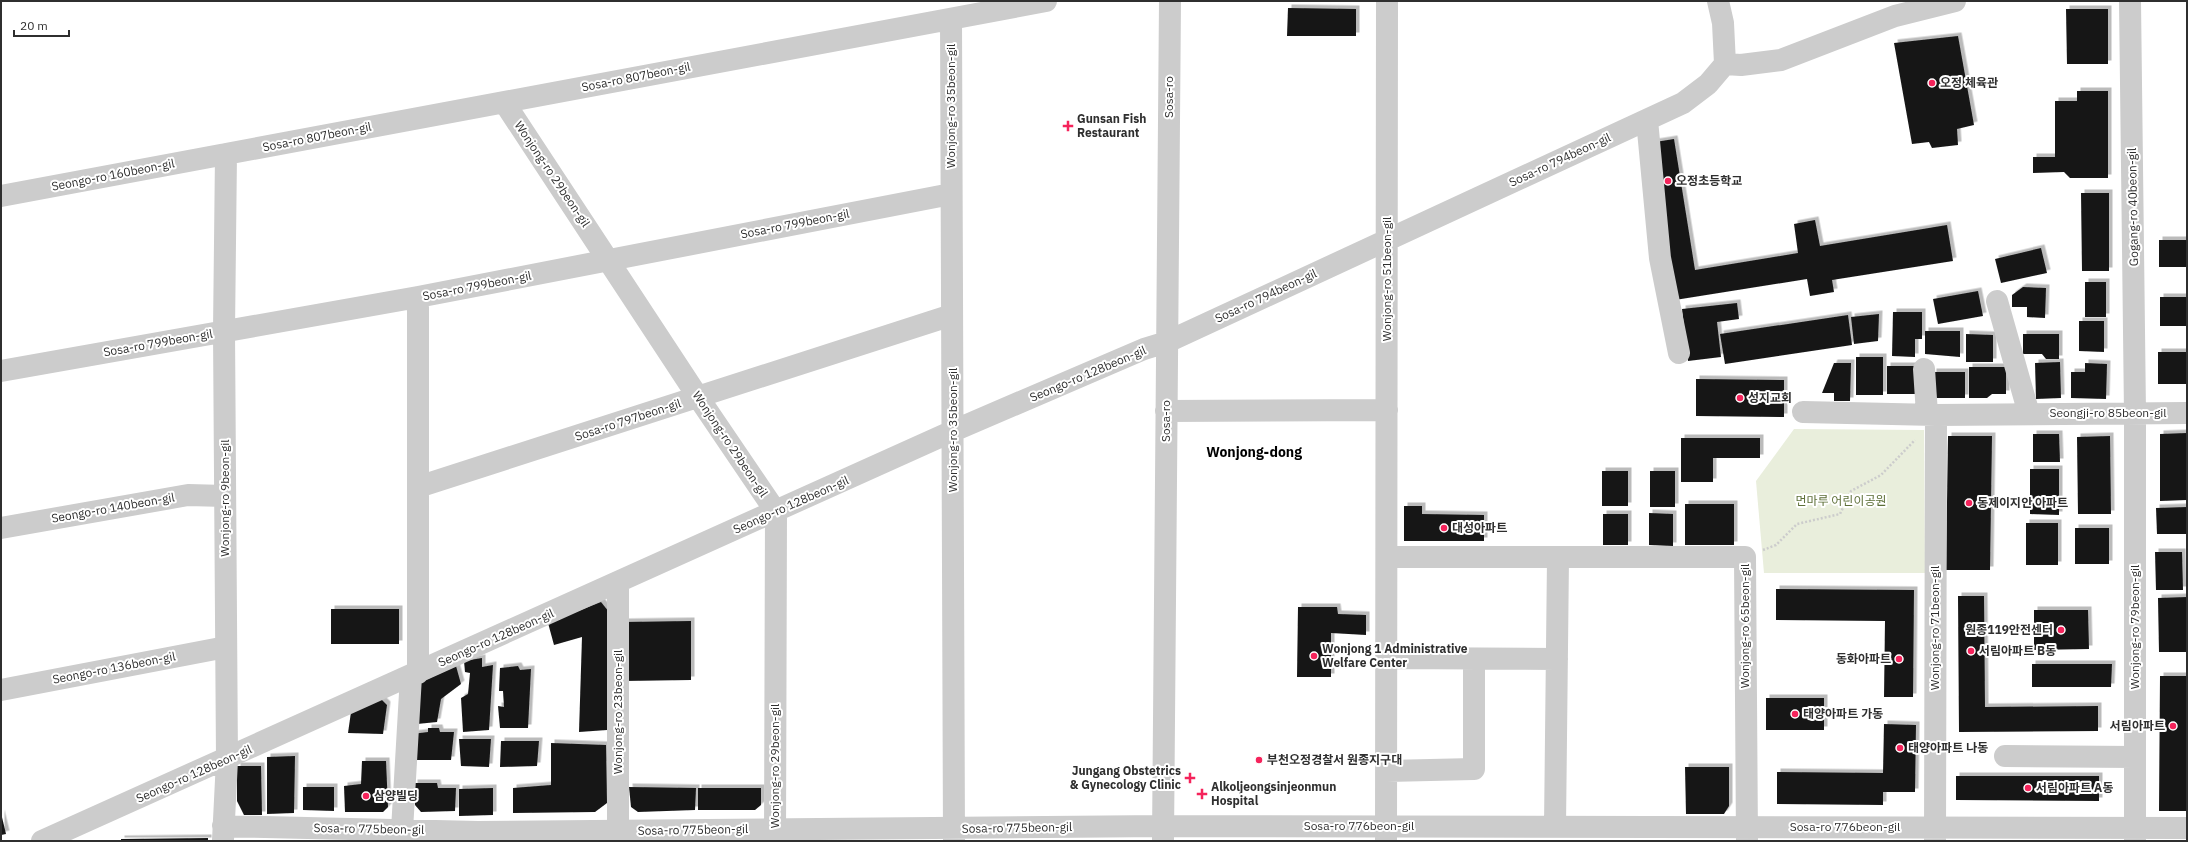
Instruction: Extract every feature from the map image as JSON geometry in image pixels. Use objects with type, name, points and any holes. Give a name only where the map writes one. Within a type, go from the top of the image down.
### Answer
[{"type":"street","name":"Sosa-ro 807beon-gil","points":[[226,154],[1046,1]]},
{"type":"street","name":"Sosa-ro","points":[[1164,834],[1170,1]]},
{"type":"street","name":"Wonjong-ro 51beon-gil","points":[[1386,834],[1388,557],[1387,1]]},
{"type":"street","points":[[1718,1],[1722,23],[1724,64],[1741,65],[1781,60],[1895,16],[1955,1]]},
{"type":"street","name":"Gogang-ro 40beon-gil","points":[[2130,1],[2135,413]]},
{"type":"street","name":"Wonjong-ro 35beon-gil","points":[[951,19],[954,835]]},
{"type":"street","name":"Sosa-ro 794beon-gil","points":[[1167,342],[1683,103],[1708,84],[1724,64]]},
{"type":"street","name":"Wonjong-ro 29beon-gil","points":[[504,102],[610,261],[698,397],[776,512],[775,835]]},
{"type":"street","points":[[1647,120],[1660,258],[1679,353]]},
{"type":"street","name":"Seongo-ro 160beon-gil","points":[[1,196],[226,154]]},
{"type":"street","name":"Wonjong-ro 9beon-gil","points":[[223,834],[227,760],[224,331],[226,154]]},
{"type":"street","name":"Sosa-ro 799beon-gil","points":[[1,372],[418,297],[951,194]]},
{"type":"street","points":[[402,830],[414,675],[418,487],[418,297]]},
{"type":"street","points":[[1997,301],[2030,414]]},
{"type":"street","name":"Sosa-ro 797beon-gil","points":[[418,487],[952,315]]},
{"type":"street","name":"Seongo-ro 128beon-gil","points":[[42,841],[227,760],[953,431],[1144,349],[1167,342]]},
{"type":"street","points":[[1924,369],[1932,415]]},
{"type":"street","points":[[1166,411],[1387,410]]},
{"type":"street","name":"Seongji-ro 85beon-gil","points":[[1803,412],[1932,415],[2187,413]]},
{"type":"street","name":"Wonjong-ro 79beon-gil","points":[[2135,413],[2135,834]]},
{"type":"street","name":"Wonjong-ro 71beon-gil","points":[[1932,415],[1935,834]]},
{"type":"street","name":"Seongo-ro 140beon-gil","points":[[1,528],[188,495],[225,496]]},
{"type":"street","points":[[1388,557],[1558,558],[1555,827]]},
{"type":"street","name":"Wonjong-ro 65beon-gil","points":[[1558,558],[1745,558],[1747,834]]},
{"type":"street","name":"Wonjong-ro 23beon-gil","points":[[618,583],[618,836]]},
{"type":"street","name":"Seongo-ro 136beon-gil","points":[[1,690],[226,647]]},
{"type":"street","points":[[1387,658],[1557,659]]},
{"type":"street","points":[[1387,771],[1474,769],[1474,659]]},
{"type":"street","points":[[2005,756],[2135,757]]},
{"type":"street","name":"Sosa-ro 776beon-gil","points":[[1164,834],[1386,834],[1555,827],[1747,834],[2135,834],[2187,828]]},
{"type":"street","name":"Sosa-ro 775beon-gil","points":[[223,834],[402,830],[478,836],[1164,834]]},
{"type":"path","points":[[1745,558],[1776,545],[1796,524],[1840,514],[1851,491],[1881,475],[1916,439]]},
{"type":"green space","name":"먼마루 어린이공원","points":[[1794,429],[1924,430],[1925,573],[1764,573],[1756,481]]},
{"type":"building","points":[[1288,8],[1356,9],[1356,36],[1287,36]]},
{"type":"building","points":[[2066,9],[2108,9],[2108,64],[2067,64]]},
{"type":"building","points":[[1958,36],[1974,125],[1957,129],[1958,145],[1932,148],[1929,142],[1912,144],[1894,43]]},
{"type":"building","points":[[2077,91],[2108,91],[2108,178],[2070,178],[2064,172],[2033,173],[2033,157],[2055,157],[2055,101],[2077,101]]},
{"type":"building","name":"오정초등학교","points":[[1674,139],[1695,270],[1798,253],[1794,224],[1815,220],[1820,246],[1947,225],[1953,261],[1832,280],[1834,292],[1810,296],[1807,279],[1675,300],[1649,143]]},
{"type":"building","points":[[2081,193],[2109,193],[2109,271],[2082,271]]},
{"type":"building","points":[[2159,240],[2187,240],[2187,267],[2159,267]]},
{"type":"building","points":[[2041,248],[2047,273],[2001,283],[1995,259]]},
{"type":"building","points":[[2085,282],[2106,282],[2106,317],[2085,317]]},
{"type":"building","points":[[2023,287],[2046,288],[2045,318],[2027,317],[2027,307],[2012,307],[2012,295]]},
{"type":"building","points":[[1978,291],[1983,316],[1938,324],[1933,299]]},
{"type":"building","points":[[2160,297],[2187,297],[2187,326],[2160,326]]},
{"type":"building","points":[[1737,303],[1739,319],[1717,322],[1721,357],[1688,361],[1682,309]]},
{"type":"building","points":[[1893,312],[1922,312],[1922,339],[1915,339],[1915,357],[1892,356]]},
{"type":"building","points":[[1879,314],[1878,341],[1854,344],[1851,317]]},
{"type":"building","points":[[1848,315],[1852,345],[1725,364],[1720,334]]},
{"type":"building","points":[[2079,321],[2104,321],[2104,352],[2079,351]]},
{"type":"building","points":[[1925,331],[1960,331],[1960,357],[1925,354]]},
{"type":"building","points":[[1966,334],[1993,335],[1993,362],[1966,362]]},
{"type":"building","points":[[2023,334],[2059,334],[2059,359],[2046,359],[2042,354],[2023,354]]},
{"type":"building","points":[[2158,352],[2187,352],[2187,384],[2158,384]]},
{"type":"building","points":[[1856,357],[1883,357],[1883,395],[1856,395]]},
{"type":"building","points":[[2060,362],[2061,398],[2036,399],[2035,363]]},
{"type":"building","points":[[1834,363],[1851,363],[1850,401],[1834,401],[1834,393],[1822,393]]},
{"type":"building","points":[[2085,363],[2107,364],[2106,399],[2071,398],[2071,372],[2085,372]]},
{"type":"building","points":[[1887,366],[1918,366],[1918,394],[1887,394]]},
{"type":"building","points":[[1969,367],[2006,367],[2006,394],[1992,394],[1987,398],[1969,398]]},
{"type":"building","points":[[1933,372],[1965,372],[1965,398],[1932,398]]},
{"type":"building","name":"성지교회","points":[[1696,379],[1784,380],[1784,417],[1696,416]]},
{"type":"building","points":[[2187,433],[2187,500],[2160,501],[2160,434]]},
{"type":"building","points":[[2033,434],[2059,434],[2060,462],[2033,462]]},
{"type":"building","name":"동제이지안 아파트","points":[[1948,436],[1992,436],[1990,570],[1946,570]]},
{"type":"building","points":[[2110,436],[2111,514],[2078,514],[2077,437]]},
{"type":"building","name":"성지교회","points":[[1681,438],[1760,438],[1760,458],[1713,458],[1713,482],[1681,482]]},
{"type":"building","points":[[2030,469],[2059,469],[2059,515],[2030,514]]},
{"type":"building","points":[[1602,471],[1628,471],[1628,506],[1602,506]]},
{"type":"building","points":[[1650,471],[1675,471],[1675,507],[1650,507]]},
{"type":"building","points":[[1685,504],[1734,504],[1734,545],[1685,545]]},
{"type":"building","name":"대성아파트","points":[[1404,506],[1422,506],[1422,514],[1484,515],[1484,541],[1404,541]]},
{"type":"building","points":[[2187,507],[2187,534],[2157,534],[2156,508]]},
{"type":"building","points":[[1649,513],[1673,514],[1673,546],[1649,545]]},
{"type":"building","points":[[1603,514],[1628,514],[1628,545],[1603,545]]},
{"type":"building","points":[[2026,523],[2058,523],[2058,565],[2026,565]]},
{"type":"building","points":[[2075,528],[2109,528],[2109,564],[2075,564]]},
{"type":"building","points":[[2155,552],[2182,552],[2183,590],[2156,590]]},
{"type":"building","name":"동화아파트","points":[[1776,589],[1914,590],[1913,697],[1884,697],[1885,621],[1776,620]]},
{"type":"building","name":"서림아파트 B동","points":[[1958,596],[1984,596],[1985,707],[2098,706],[2098,731],[1959,732]]},
{"type":"building","points":[[2187,597],[2187,652],[2159,652],[2158,598]]},
{"type":"building","points":[[601,602],[609,612],[607,730],[579,732],[582,637],[554,645],[548,623]]},
{"type":"building","name":"Wonjong 1 Administrative Welfare Center","points":[[1298,607],[1337,607],[1338,614],[1366,615],[1366,635],[1331,633],[1331,677],[1297,677]]},
{"type":"building","points":[[331,609],[399,609],[399,644],[331,644]]},
{"type":"building","name":"원종119안전센터","points":[[2034,610],[2088,610],[2089,649],[2034,650]]},
{"type":"building","points":[[691,621],[691,680],[623,681],[624,622]]},
{"type":"building","points":[[482,658],[482,667],[493,665],[489,730],[463,732],[461,698],[468,694],[470,673],[465,672],[464,661]]},
{"type":"building","points":[[2032,664],[2112,664],[2111,687],[2032,687]]},
{"type":"building","points":[[456,666],[461,684],[441,699],[437,722],[417,724],[419,683]]},
{"type":"building","points":[[518,666],[520,670],[531,669],[528,728],[500,728],[498,706],[504,707],[503,691],[499,691],[500,668]]},
{"type":"building","name":"서림아파트","points":[[2160,676],[2187,676],[2187,811],[2159,811]]},
{"type":"building","name":"태양아파트 가동","points":[[1766,698],[1824,698],[1824,730],[1766,730]]},
{"type":"building","points":[[381,699],[387,705],[383,734],[348,733],[351,712]]},
{"type":"building","name":"태양아파트 나동","points":[[1884,724],[1916,725],[1915,792],[1883,792],[1883,805],[1777,804],[1777,772],[1883,773]]},
{"type":"building","points":[[428,728],[439,728],[440,732],[454,732],[451,760],[411,760],[412,734],[428,732]]},
{"type":"building","points":[[459,739],[491,739],[489,767],[461,766]]},
{"type":"building","points":[[501,741],[539,741],[537,766],[500,767]]},
{"type":"building","points":[[551,743],[606,745],[607,803],[595,812],[513,813],[513,788],[551,785]]},
{"type":"building","points":[[295,756],[294,813],[267,814],[267,757]]},
{"type":"building","name":"삼양빌딩","points":[[362,761],[386,761],[388,807],[383,812],[345,812],[344,786],[361,784]]},
{"type":"building","points":[[237,766],[261,766],[262,815],[244,815],[237,801]]},
{"type":"building","points":[[1685,767],[1729,767],[1729,806],[1724,814],[1686,814]]},
{"type":"building","name":"서림아파트 A동","points":[[1956,776],[2099,776],[2099,801],[1956,800]]},
{"type":"building","points":[[414,783],[437,783],[438,788],[456,788],[455,811],[421,812],[415,805]]},
{"type":"building","points":[[303,787],[334,787],[334,811],[303,810]]},
{"type":"building","points":[[629,787],[696,788],[695,810],[638,812],[631,807]]},
{"type":"building","points":[[493,788],[493,815],[459,816],[459,789]]},
{"type":"building","points":[[698,788],[761,788],[761,805],[755,810],[698,810]]},
{"type":"building","points":[[1,813],[6,834],[1,835]]},
{"type":"building","points":[[208,838],[208,841],[121,841],[121,839]]},
{"type":"place","name":"오정 체육관","points":[[1932,83]]},
{"type":"place","name":"Gunsan Fish Restaurant","points":[[1068,126]]},
{"type":"place","name":"오정초등학교","points":[[1668,181]]},
{"type":"place","name":"성지교회","points":[[1740,398]]},
{"type":"place","name":"동제이지안 아파트","points":[[1969,503]]},
{"type":"place","name":"대성아파트","points":[[1444,528]]},
{"type":"place","name":"원종119안전센터","points":[[2061,630]]},
{"type":"place","name":"서림아파트 B동","points":[[1971,651]]},
{"type":"place","name":"Wonjong 1 Administrative Welfare Center","points":[[1314,656]]},
{"type":"place","name":"동화아파트","points":[[1899,659]]},
{"type":"place","name":"태양아파트 가동","points":[[1795,714]]},
{"type":"place","name":"서림아파트","points":[[2173,726]]},
{"type":"place","name":"태양아파트 나동","points":[[1900,748]]},
{"type":"place","name":"부천오정경찰서 원종지구대","points":[[1259,760]]},
{"type":"place","name":"Jungang Obstetrics & Gynecology Clinic","points":[[1190,778]]},
{"type":"place","name":"서림아파트 A동","points":[[2028,788]]},
{"type":"place","name":"Alkoljeongsinjeonmun Hospital","points":[[1202,794]]},
{"type":"place","name":"삼양빌딩","points":[[366,796]]},
{"type":"district","name":"Wonjong-dong","points":[[1254,452]]}]
